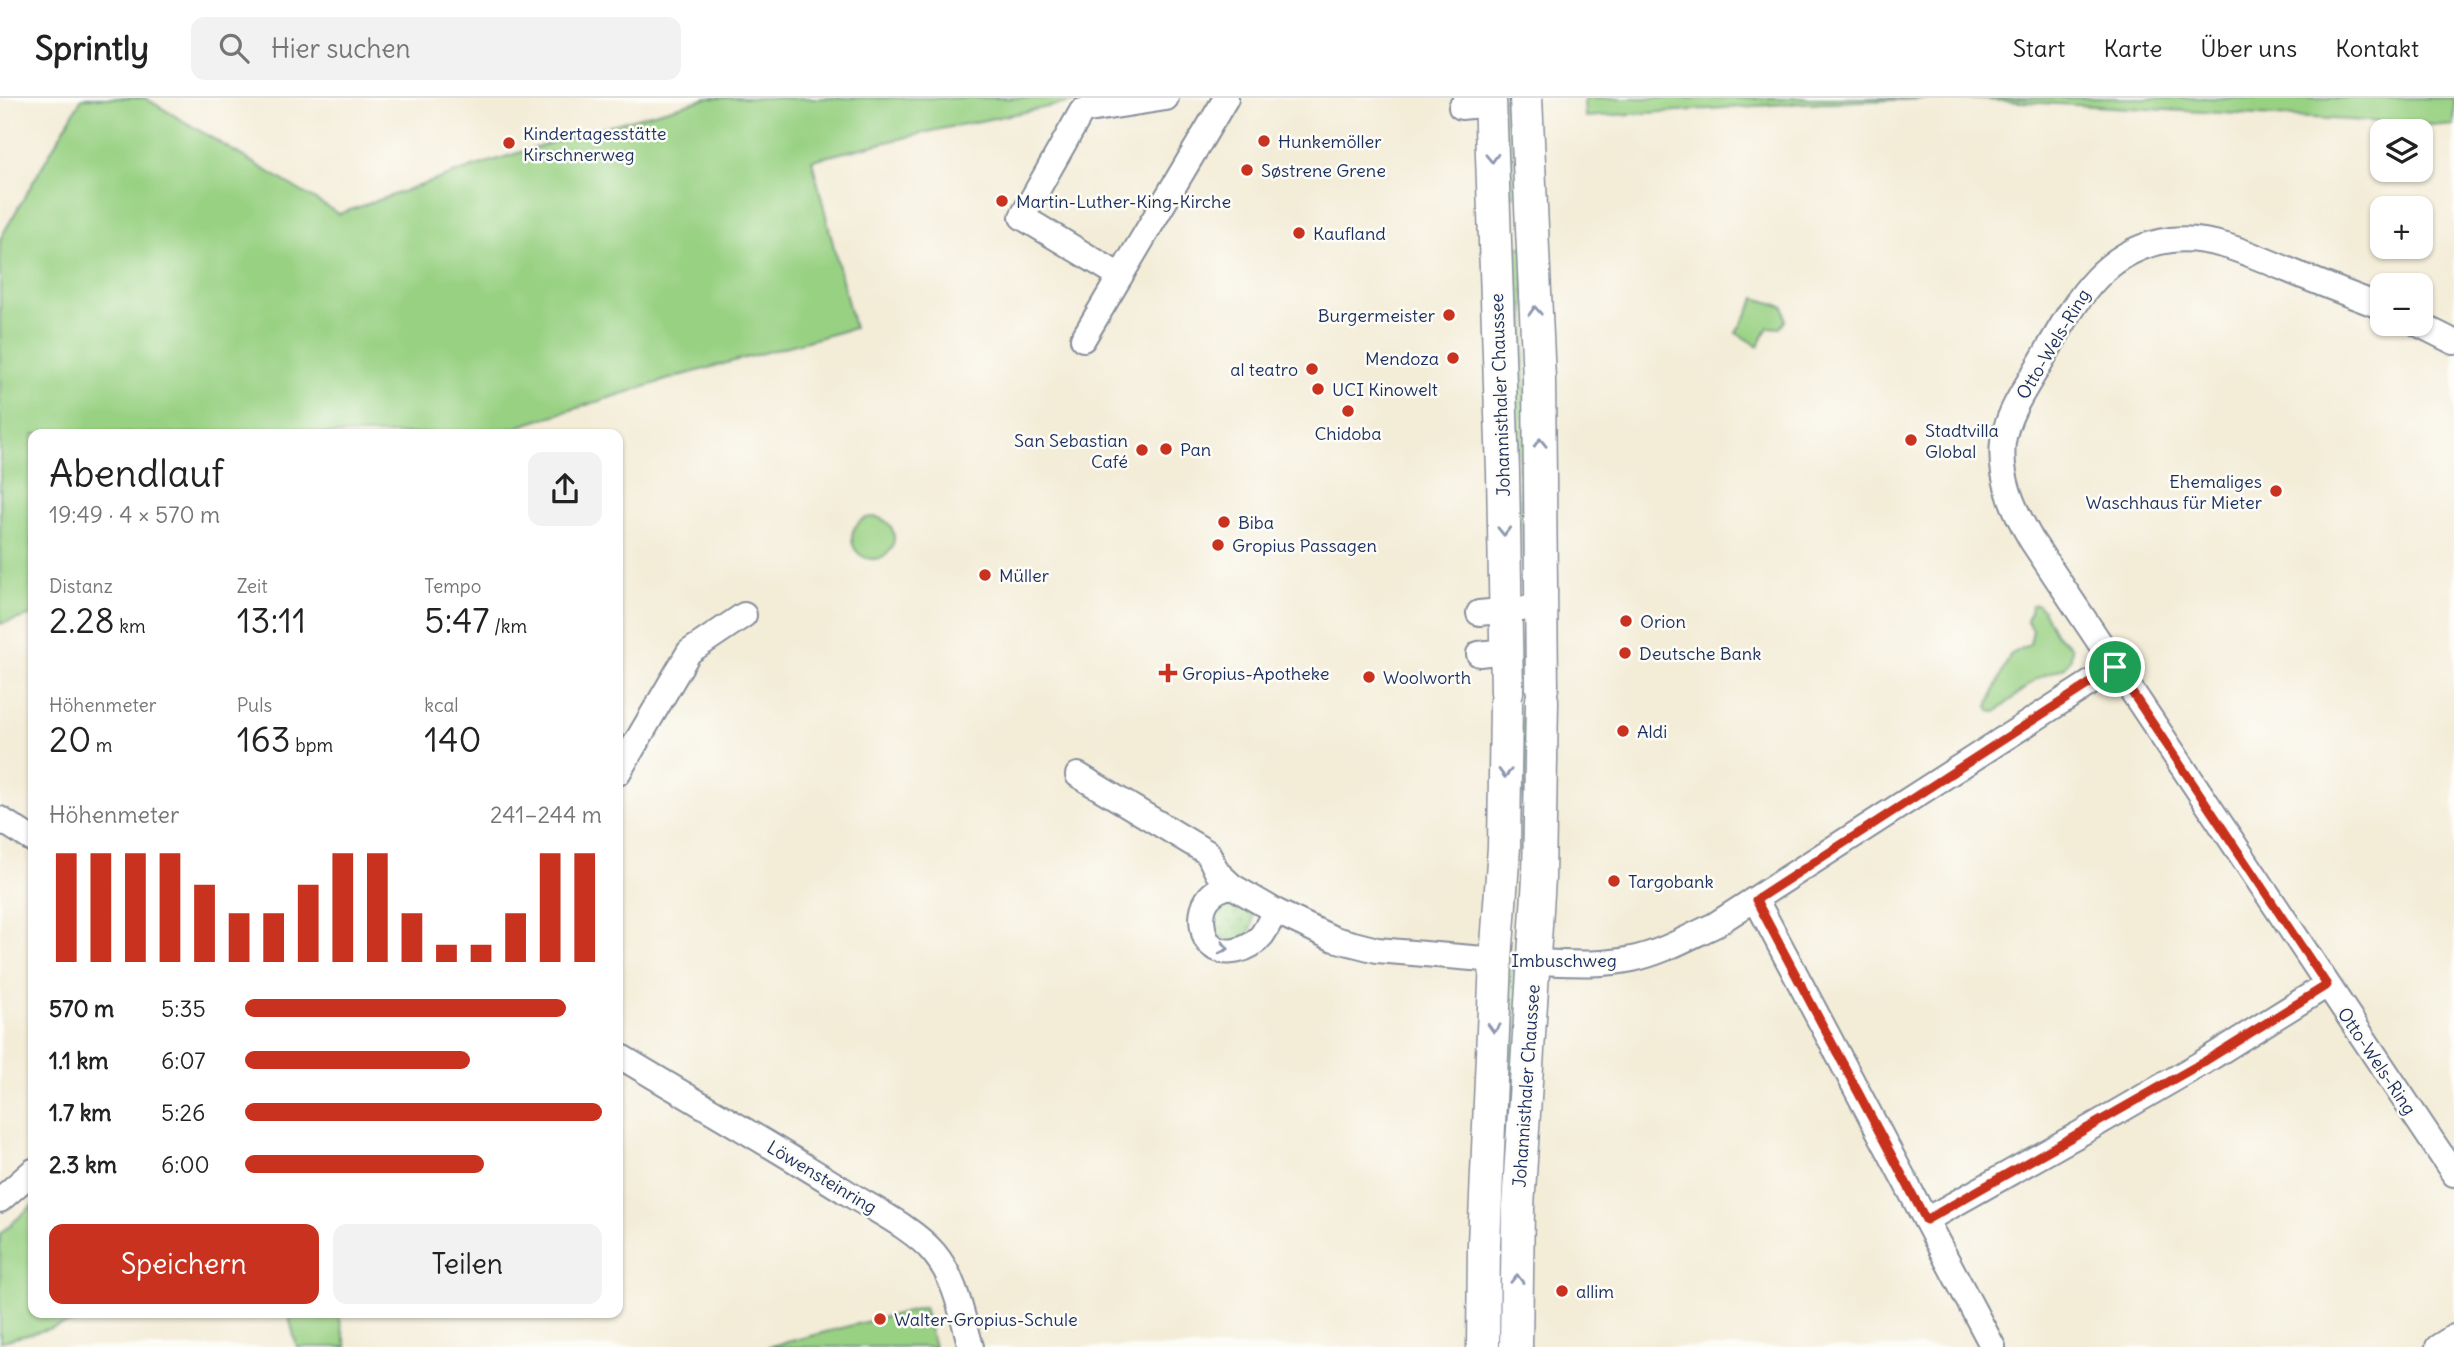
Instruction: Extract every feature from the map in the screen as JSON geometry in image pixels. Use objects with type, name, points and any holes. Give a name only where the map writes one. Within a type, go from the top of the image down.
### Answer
[{"type":"main road","name":"Johannisthaler Chaussee","points":[[1516,1347],[1518,1207],[1539,878],[1542,694],[1539,379],[1526,98]]},
{"type":"main road","name":"Johannisthaler Chaussee","points":[[1480,103],[1494,218],[1493,652],[1506,698],[1504,847],[1496,960],[1483,1347]]},
{"type":"main road","name":"Imbuschweg","points":[[1496,960],[1534,962]]},
{"type":"street","points":[[1121,276],[1022,217],[1082,111],[1166,98]]},
{"type":"street","points":[[1083,339],[1224,110]]},
{"type":"street","points":[[1494,218],[1530,216]]},
{"type":"street","name":"Otto-Wels-Ring","points":[[2370,302],[2244,253],[2194,239],[2172,240],[2133,251],[2115,260],[2088,284],[2072,309],[2008,422],[2003,443],[2004,478],[2013,509],[2032,541],[2454,1174]]},
{"type":"street","points":[[2433,332],[2454,342]]},
{"type":"street","points":[[1492,612],[1542,607]]},
{"type":"street","points":[[623,764],[689,652],[744,615]]},
{"type":"street","name":"Imbuschweg","points":[[1534,962],[1594,964],[1632,959],[1671,946],[1713,926],[2115,667]]},
{"type":"street","points":[[1078,775],[1208,853],[1217,872],[1232,886]]},
{"type":"street","points":[[0,819],[28,837]]},
{"type":"street","points":[[1504,847],[1539,878]]},
{"type":"street","points":[[1232,886],[1222,888],[1207,898],[1201,914],[1207,941],[1214,947],[1231,952],[1252,945],[1262,935],[1275,911]]},
{"type":"street","name":"Imbuschweg","points":[[1232,886],[1317,932],[1367,948],[1398,953],[1496,960]]},
{"type":"street","points":[[1756,900],[1786,978],[1861,1119],[1926,1220],[1993,1347]]},
{"type":"street","points":[[1926,1220],[2122,1109],[2327,985]]},
{"type":"street","name":"Löwensteinring","points":[[623,1058],[908,1231],[934,1253],[950,1280],[956,1292],[971,1347]]},
{"type":"street","points":[[0,1200],[28,1175]]},
{"type":"street","points":[[2438,1347],[2454,1336]]},
{"type":"green space","points":[[82,98],[145,98],[339,214],[476,166],[708,98],[1092,98],[941,129],[812,160],[854,328],[676,377],[510,429],[28,429],[28,616],[0,624],[0,239]]},
{"type":"green space","points":[[1503,98],[1510,98],[1515,195],[1509,197]]},
{"type":"green space","points":[[1584,98],[1951,98],[1803,103],[1585,117]]},
{"type":"green space","points":[[1951,98],[2454,98],[2454,126],[2433,125],[2433,119],[2370,119],[2370,121]]},
{"type":"green space","points":[[1511,247],[1525,247],[1526,598],[1524,594]]},
{"type":"green space","points":[[1756,298],[1784,307],[1785,321],[1780,328],[1768,327],[1758,346],[1736,333]]},
{"type":"green space","points":[[873,517],[888,523],[894,538],[888,553],[873,559],[858,553],[852,538],[858,523]]},
{"type":"green space","points":[[2037,604],[2056,634],[2072,648],[2071,658],[2065,667],[2036,679],[1996,712],[1990,711],[1988,706],[2010,655],[2030,644],[2033,630],[2027,621],[2032,605]]},
{"type":"green space","points":[[1524,629],[1531,634],[1524,842],[1525,811],[1520,777]]},
{"type":"green space","points":[[1233,901],[1241,902],[1247,907],[1252,913],[1252,929],[1247,935],[1241,940],[1233,941],[1225,940],[1219,935],[1214,929],[1213,921],[1214,913],[1219,907],[1225,902]]},
{"type":"green space","points":[[1510,967],[1520,970],[1501,1333],[1496,1285]]},
{"type":"green space","points":[[28,1209],[28,1318],[89,1318],[0,1342],[0,1234]]},
{"type":"green space","points":[[924,1307],[934,1347],[767,1347]]},
{"type":"green space","points":[[289,1318],[339,1318],[347,1347],[297,1347]]},
{"type":"place","name":"Hunkemöller","points":[[1264,141]]},
{"type":"place","name":"Kindertagesstätte Kirschnerweg","points":[[509,143]]},
{"type":"place","name":"Søstrene Grene","points":[[1247,170]]},
{"type":"place","name":"Martin-Luther-King-Kirche","points":[[1002,201]]},
{"type":"place","name":"Kaufland","points":[[1299,233]]},
{"type":"place","name":"Burgermeister","points":[[1449,315]]},
{"type":"place","name":"Mendoza","points":[[1453,358]]},
{"type":"place","name":"al teatro","points":[[1312,369]]},
{"type":"place","name":"UCI Kinowelt","points":[[1318,389]]},
{"type":"place","name":"Chidoba","points":[[1348,411]]},
{"type":"place","name":"Stadtvilla Global","points":[[1911,440]]},
{"type":"place","name":"Pan","points":[[1166,449]]},
{"type":"place","name":"San Sebastian Café","points":[[1142,450]]},
{"type":"place","name":"Ehemaliges Waschhaus für Mieter","points":[[2276,491]]},
{"type":"place","name":"Biba","points":[[1224,522]]},
{"type":"place","name":"Gropius Passagen","points":[[1218,545]]},
{"type":"place","name":"Müller","points":[[985,575]]},
{"type":"place","name":"Orion","points":[[1626,621]]},
{"type":"place","name":"Deutsche Bank","points":[[1625,653]]},
{"type":"place","name":"Gropius-Apotheke","points":[[1168,673]]},
{"type":"place","name":"Woolworth","points":[[1369,677]]},
{"type":"place","name":"Aldi","points":[[1623,731]]},
{"type":"place","name":"Targobank","points":[[1614,881]]},
{"type":"place","name":"allim","points":[[1562,1291]]},
{"type":"place","name":"Walter-Gropius-Schule","points":[[880,1319]]},
{"type":"route","points":[[2115,667],[2327,985],[2202,1063],[1926,1220],[1756,900],[2115,667]]}]
